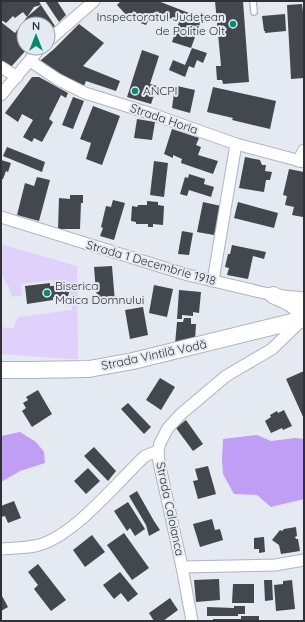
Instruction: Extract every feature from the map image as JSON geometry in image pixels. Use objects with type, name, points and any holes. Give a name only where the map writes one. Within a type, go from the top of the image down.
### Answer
[{"type":"main road","points":[[273,295],[294,305],[301,313],[303,319]]},
{"type":"main road","name":"Strada Vintilă Vodă","points":[[1,370],[89,368],[133,362],[303,319]]},
{"type":"street","points":[[56,34],[94,1]]},
{"type":"street","points":[[1,94],[34,56]]},
{"type":"street","name":"Strada Horia","points":[[30,61],[85,93],[149,113],[236,144],[301,162]]},
{"type":"street","points":[[1,67],[17,77]]},
{"type":"street","points":[[213,281],[236,144]]},
{"type":"street","points":[[301,162],[304,150]]},
{"type":"street","name":"Strada 1 Decembrie 1918","points":[[1,217],[188,275],[273,295],[304,298]]},
{"type":"street","name":"Strada Caloianca","points":[[192,621],[159,462],[158,451],[160,443],[164,434],[181,414],[226,376],[272,349],[303,319]]},
{"type":"street","points":[[1,549],[36,546],[57,537],[75,525],[145,456],[158,451]]},
{"type":"street","points":[[182,567],[275,565],[304,560]]},
{"type":"lane","points":[[253,1],[254,12]]},
{"type":"shaded area","points":[[1,244],[77,266],[78,359],[1,354],[1,323],[4,328],[13,328],[18,317],[72,310],[69,283],[54,284],[51,280],[21,284],[22,295],[12,297],[9,287],[1,274]]},
{"type":"shaded area","points":[[20,432],[36,442],[44,452],[45,463],[20,471],[1,482],[1,436]]},
{"type":"shaded area","points":[[257,435],[271,441],[295,438],[304,439],[304,499],[271,507],[257,495],[234,494],[223,474],[223,439]]},
{"type":"building","points":[[1,1],[39,1],[41,5],[34,7],[28,16],[23,12],[15,18],[13,16],[6,23],[1,20]]},
{"type":"building","points":[[45,1],[57,1],[66,15],[59,22]]},
{"type":"building","points":[[121,1],[158,1],[202,18],[191,48],[172,42],[179,22],[154,12],[151,20],[149,19],[146,25],[130,19],[117,5]]},
{"type":"building","points":[[215,1],[243,1],[249,82],[223,84],[222,80],[217,80],[216,66],[221,66]]},
{"type":"building","points":[[302,4],[304,12],[304,78],[291,79],[287,5]]},
{"type":"building","points":[[41,5],[48,16],[28,16]]},
{"type":"building","points":[[285,14],[286,31],[265,33],[262,16]]},
{"type":"building","points":[[1,22],[15,33],[16,32],[16,56],[21,56],[10,68],[1,61]]},
{"type":"building","points":[[79,24],[104,43],[83,66],[120,81],[116,91],[86,81],[84,86],[41,66],[41,60],[46,56],[56,56],[56,47]]},
{"type":"building","points":[[192,48],[207,53],[203,63],[197,60],[194,68],[189,66],[185,77],[169,70],[173,60],[185,65]]},
{"type":"building","points":[[142,50],[159,56],[150,84],[157,86],[151,104],[127,97]]},
{"type":"building","points":[[32,77],[39,77],[68,93],[66,98],[61,95],[49,119],[53,122],[42,142],[34,138],[32,142],[23,137],[33,120],[22,114],[18,122],[5,113]]},
{"type":"building","points":[[177,86],[195,90],[190,113],[172,108],[174,93]]},
{"type":"building","points":[[213,87],[276,101],[270,129],[232,120],[233,118],[207,112]]},
{"type":"building","points":[[73,97],[84,101],[73,129],[62,125]]},
{"type":"building","points":[[93,106],[120,116],[102,165],[86,159],[91,143],[80,139]]},
{"type":"building","points":[[137,119],[155,122],[152,140],[134,138]]},
{"type":"building","points":[[172,129],[199,138],[196,145],[201,147],[198,155],[218,161],[213,174],[181,163],[182,159],[173,155],[173,158],[164,154]]},
{"type":"building","points":[[7,147],[45,162],[42,172],[3,156]]},
{"type":"building","points":[[245,157],[260,160],[262,165],[266,165],[265,171],[272,172],[270,180],[266,180],[264,192],[239,188]]},
{"type":"building","points":[[1,160],[11,163],[8,172],[6,171],[3,179],[1,180]]},
{"type":"building","points":[[154,161],[168,163],[164,197],[150,195]]},
{"type":"building","points":[[289,169],[304,172],[303,217],[292,215],[294,207],[285,205],[287,196],[283,195]]},
{"type":"building","points":[[189,174],[205,179],[204,184],[214,187],[211,197],[189,190],[187,196],[180,194],[185,177],[188,178]]},
{"type":"building","points":[[37,177],[50,180],[39,221],[17,215],[25,183],[34,186]]},
{"type":"building","points":[[70,195],[83,195],[83,203],[81,203],[80,229],[58,229],[59,198],[70,199]]},
{"type":"building","points":[[113,200],[125,203],[114,240],[100,236],[103,228],[101,227],[106,206],[111,207]]},
{"type":"building","points":[[147,201],[158,202],[158,205],[164,206],[163,225],[153,224],[153,227],[148,227],[148,224],[136,224],[136,222],[131,221],[132,206],[137,207],[138,205],[147,205]]},
{"type":"building","points":[[203,202],[221,206],[214,235],[197,232]]},
{"type":"building","points":[[238,202],[278,213],[274,228],[234,218]]},
{"type":"building","points":[[182,231],[193,233],[189,255],[178,254]]},
{"type":"building","points":[[232,245],[266,252],[264,259],[253,256],[248,279],[227,275],[229,268],[225,267]]},
{"type":"building","points":[[112,266],[115,302],[103,303],[96,292],[94,267]]},
{"type":"building","name":"Biserica Maica Domnului","points":[[50,283],[50,286],[67,285],[70,290],[68,296],[53,297],[53,300],[27,304],[25,286]]},
{"type":"building","points":[[154,285],[173,289],[167,317],[149,313]]},
{"type":"building","points":[[179,290],[201,292],[199,313],[193,312],[193,316],[182,315],[182,319],[177,319]]},
{"type":"building","points":[[143,307],[148,335],[130,339],[125,310]]},
{"type":"building","points":[[184,318],[191,318],[191,324],[196,324],[195,341],[175,344],[177,322],[183,322]]},
{"type":"building","points":[[304,371],[304,419],[286,379]]},
{"type":"building","points":[[160,378],[175,387],[161,410],[146,400]]},
{"type":"building","points":[[38,390],[52,414],[32,427],[22,411],[26,408],[23,403],[28,400],[26,397]]},
{"type":"building","points":[[128,403],[151,427],[144,434],[121,409]]},
{"type":"building","points":[[284,410],[292,426],[283,430],[282,428],[271,433],[265,421],[271,417],[270,415],[277,411],[278,413]]},
{"type":"building","points":[[186,420],[203,444],[193,451],[176,428]]},
{"type":"building","points":[[94,447],[116,471],[108,481],[84,456]]},
{"type":"building","points":[[208,466],[216,494],[198,499],[193,481],[198,480],[195,469]]},
{"type":"building","points":[[88,468],[100,481],[86,494],[74,481]]},
{"type":"building","points":[[137,491],[160,530],[149,536],[146,525],[129,496]]},
{"type":"building","points":[[14,501],[21,518],[8,523],[5,516],[1,517],[1,506]]},
{"type":"building","points":[[128,502],[145,529],[135,536],[130,528],[127,531],[114,511]]},
{"type":"building","points":[[212,519],[215,530],[220,529],[223,540],[200,547],[193,524]]},
{"type":"building","points":[[296,527],[297,536],[295,537],[298,539],[300,551],[281,554],[279,545],[272,540],[280,530],[282,531],[284,529]]},
{"type":"building","points":[[124,533],[149,568],[132,580],[107,545]]},
{"type":"building","points":[[92,535],[105,552],[85,567],[73,550]]},
{"type":"building","points":[[264,537],[265,552],[259,553],[259,549],[254,549],[254,538]]},
{"type":"building","points":[[38,564],[66,600],[51,611],[34,589],[38,585],[28,572]]},
{"type":"building","points":[[120,572],[138,594],[128,602],[121,593],[114,599],[103,585]]},
{"type":"building","points":[[219,579],[220,600],[196,602],[194,580]]},
{"type":"building","points":[[264,580],[272,580],[273,600],[265,601]]},
{"type":"building","points":[[292,580],[295,609],[276,611],[274,585],[283,584],[283,581]]},
{"type":"building","points":[[233,584],[254,584],[254,603],[232,603]]},
{"type":"building","points":[[1,594],[8,607],[1,611]]},
{"type":"building","points":[[170,598],[178,610],[163,621],[154,621],[149,613]]},
{"type":"building","points":[[234,606],[245,606],[245,614],[238,614],[238,616],[207,616],[207,607],[234,608]]},
{"type":"building","points":[[241,616],[259,616],[259,621],[213,621],[213,619],[241,619]]},
{"type":"place","name":"Inspectoratul Județean de Politie Olt","points":[[233,24]]},
{"type":"place","name":"ANCPI","points":[[135,91]]},
{"type":"place","name":"Biserica Maica Domnului","points":[[47,293]]}]
